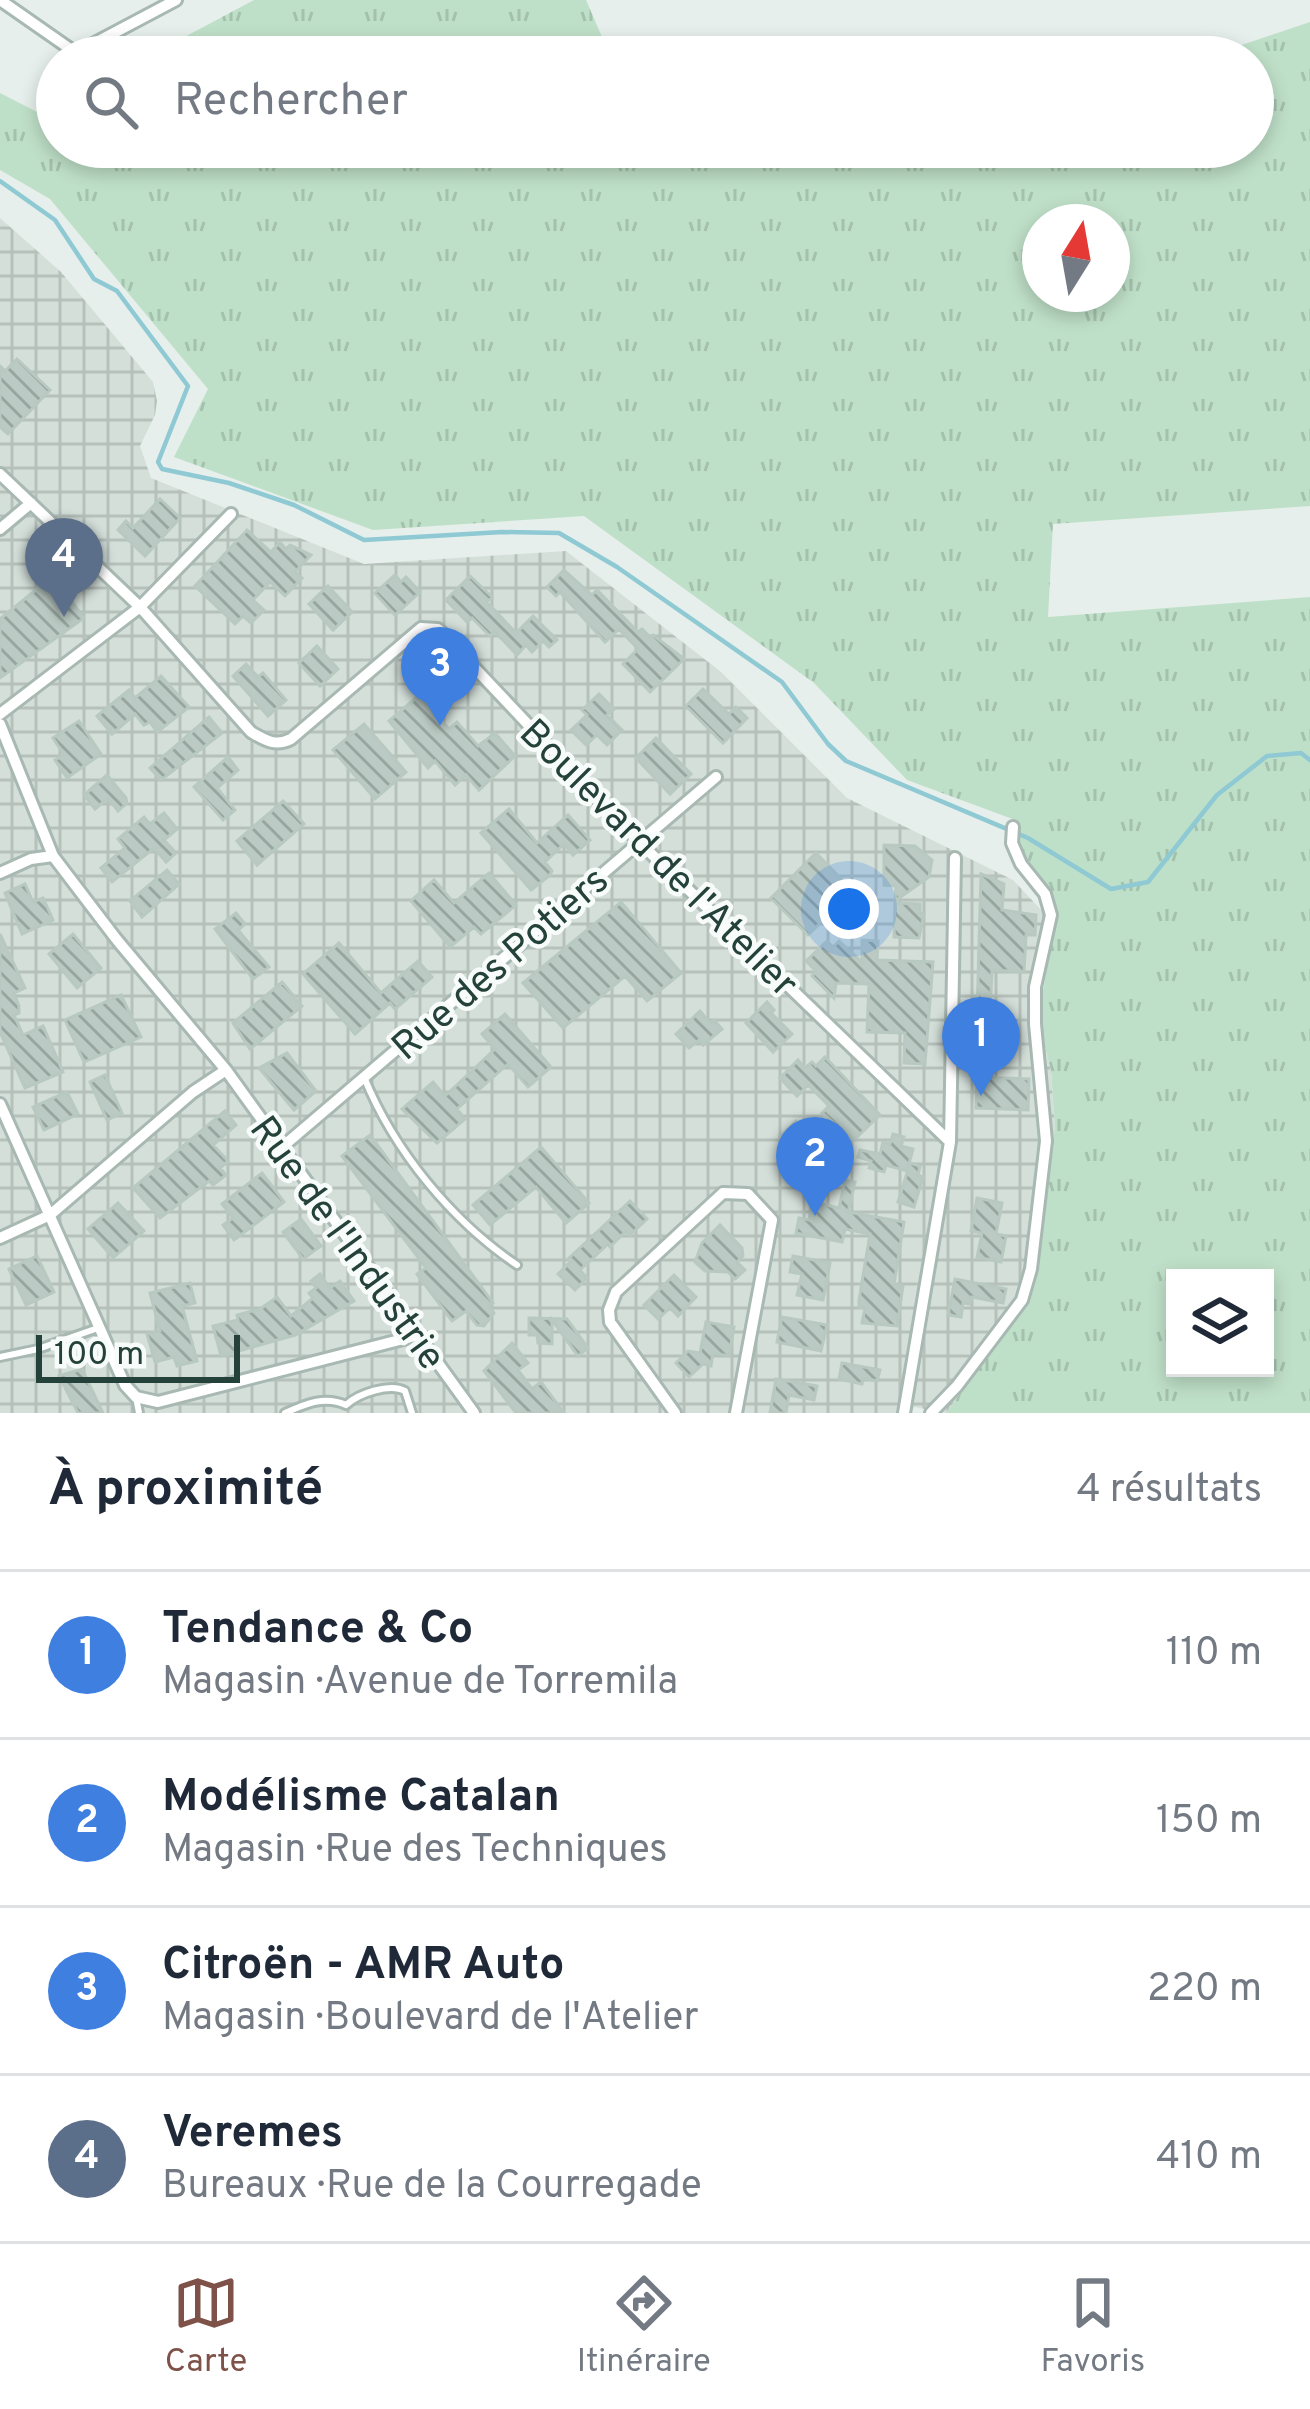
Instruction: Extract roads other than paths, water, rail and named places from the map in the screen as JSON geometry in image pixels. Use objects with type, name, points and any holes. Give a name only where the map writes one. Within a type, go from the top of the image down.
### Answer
[{"type":"street","points":[[0,0],[52,36]]},
{"type":"street","points":[[108,36],[176,0]]},
{"type":"street","name":"Boulevard de l'Atelier","points":[[0,474],[140,608],[250,732],[280,745],[421,628],[438,629],[639,842],[950,1142]]},
{"type":"street","points":[[0,530],[32,502]]},
{"type":"street","points":[[0,714],[140,608],[231,514]]},
{"type":"street","name":"Rue de l'Industrie","points":[[0,724],[53,856],[226,1070],[474,1413]]},
{"type":"street","name":"Rue des Potiers","points":[[281,1148],[716,777]]},
{"type":"street","points":[[931,1413],[1022,1300],[1030,1269],[1046,1141],[1034,1024],[1035,987],[1051,915],[1045,894],[1021,864],[1012,833]]},
{"type":"street","points":[[0,872],[53,856]]},
{"type":"street","points":[[904,1413],[950,1142],[955,858]]},
{"type":"street","points":[[0,1238],[50,1215],[193,1092],[226,1070]]},
{"type":"street","points":[[0,1104],[98,1328],[136,1397],[158,1402],[415,1336]]},
{"type":"street","points":[[675,1413],[610,1322],[609,1310],[616,1292],[631,1278],[723,1193],[735,1193],[748,1194],[772,1220],[736,1413]]},
{"type":"lane","points":[[364,1077],[389,1126],[445,1201],[479,1239],[517,1265]]},
{"type":"lane","points":[[0,1357],[98,1328]]},
{"type":"lane","points":[[285,1413],[334,1400],[346,1409],[355,1397],[396,1387],[405,1391],[412,1413]]},
{"type":"lane","points":[[136,1397],[139,1413]]},
{"type":"waterway","points":[[0,181],[55,220],[94,279],[117,291],[188,386],[158,462],[162,469],[229,483],[294,505],[364,540],[559,533],[617,567],[782,682],[846,761],[1028,838],[1111,889],[1148,882],[1217,795],[1267,756],[1301,753],[1310,760]]},
{"type":"place","name":"Veremes","points":[[64,617]]},
{"type":"place","name":"Citroën - AMR Auto","points":[[440,726]]},
{"type":"place","name":"Tendance & Co","points":[[981,1096]]},
{"type":"place","name":"Modélisme Catalan","points":[[815,1216]]}]
